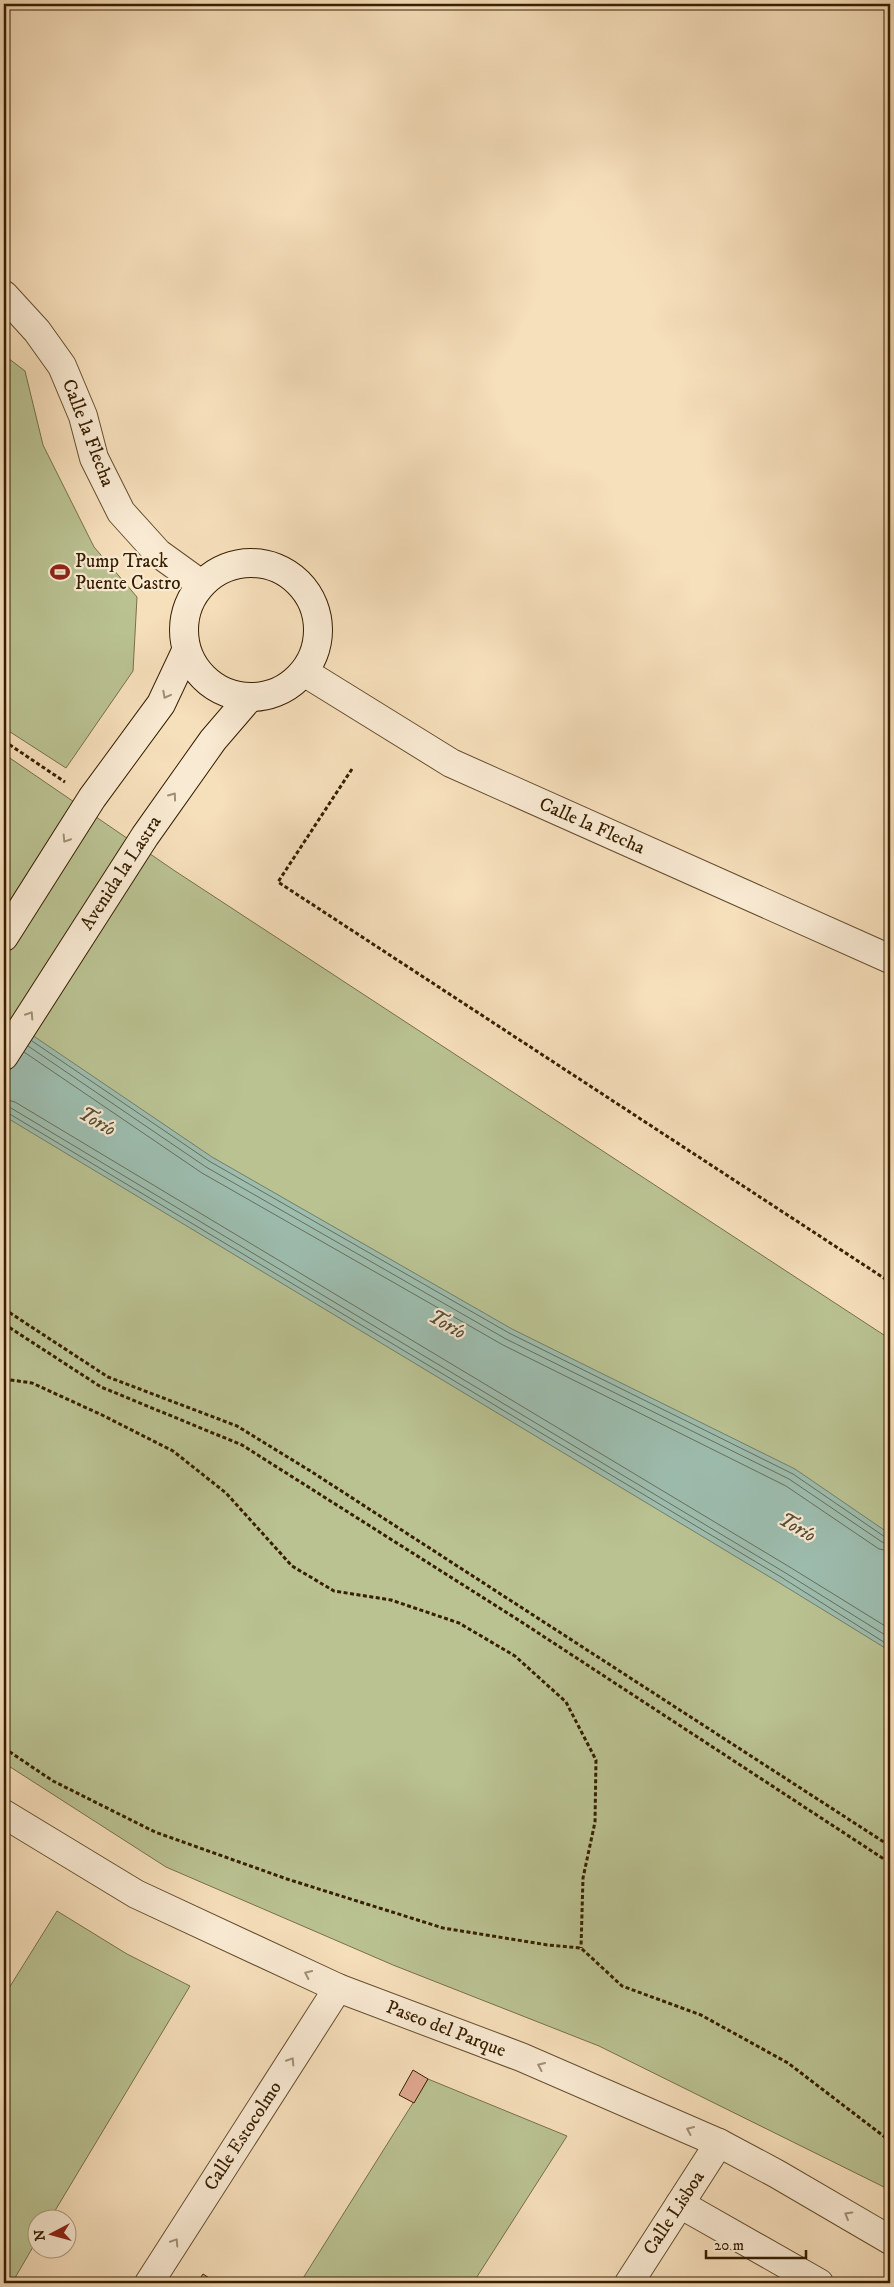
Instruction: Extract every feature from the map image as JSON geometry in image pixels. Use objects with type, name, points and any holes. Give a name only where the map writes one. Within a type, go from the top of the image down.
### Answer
[{"type":"street","name":"Calle la Flecha","points":[[4,295],[37,331],[62,366],[78,401],[94,458],[121,512],[158,553],[201,584]]},
{"type":"street","points":[[254,562],[273,566],[289,574],[302,586],[312,602],[317,620],[318,638],[313,656],[304,672],[289,687],[269,695],[249,698],[228,694],[210,684],[196,670],[186,651],[183,633],[184,615],[191,598],[201,584],[217,571],[236,564],[254,562]]},
{"type":"street","points":[[4,937],[81,792],[161,704],[186,651]]},
{"type":"street","name":"Calle la Flecha","points":[[304,672],[451,763],[890,959]]},
{"type":"street","name":"Avenida la Lastra","points":[[4,1056],[145,836],[213,740],[249,698]]},
{"type":"street","name":"Paseo del Parque","points":[[4,1814],[136,1894],[338,1988],[521,2057],[719,2143],[777,2174],[890,2240]]},
{"type":"street","name":"Calle Estocolmo","points":[[149,2283],[338,1988]]},
{"type":"street","name":"Calle Lisboa","points":[[629,2283],[719,2143]]},
{"type":"street","points":[[680,2204],[819,2283]]},
{"type":"path","points":[[4,741],[81,792]]},
{"type":"path","points":[[352,769],[278,882],[890,1282]]},
{"type":"path","points":[[4,1309],[108,1377],[236,1426],[312,1472],[890,1846]]},
{"type":"path","points":[[4,1324],[101,1387],[242,1445],[520,1621],[890,1863]]},
{"type":"path","points":[[4,1379],[32,1382],[172,1451],[226,1493],[292,1566],[334,1592],[391,1600],[459,1623],[515,1656],[566,1702],[596,1760],[595,1822],[584,1878],[581,1948]]},
{"type":"path","points":[[4,1748],[53,1781],[156,1832],[287,1879],[443,1928],[548,1946],[581,1948],[622,1986],[701,2015],[788,2063],[890,2141]]},
{"type":"green space","name":"Pump Track Puente Castro","points":[[4,355],[25,371],[43,445],[94,547],[137,597],[133,671],[66,768],[4,728]]},
{"type":"green space","points":[[4,754],[175,871],[890,1339],[890,2190],[599,2046],[393,1965],[166,1867],[4,1763]]},
{"type":"green space","points":[[57,1911],[127,1954],[190,1986],[55,2210],[28,2210],[28,2255],[12,2283],[4,2283],[4,1996]]},
{"type":"green space","points":[[428,2079],[567,2136],[473,2283],[300,2283]]},
{"type":"water","name":"Torío","points":[[4,1016],[212,1157],[512,1329],[795,1469],[890,1534],[890,1651],[4,1116]]},
{"type":"building","points":[[413,2070],[428,2079],[414,2103],[399,2095]]},
{"type":"building","points":[[203,2274],[217,2283],[197,2283]]},
{"type":"place","name":"Pump Track Puente Castro","points":[[60,572]]}]
